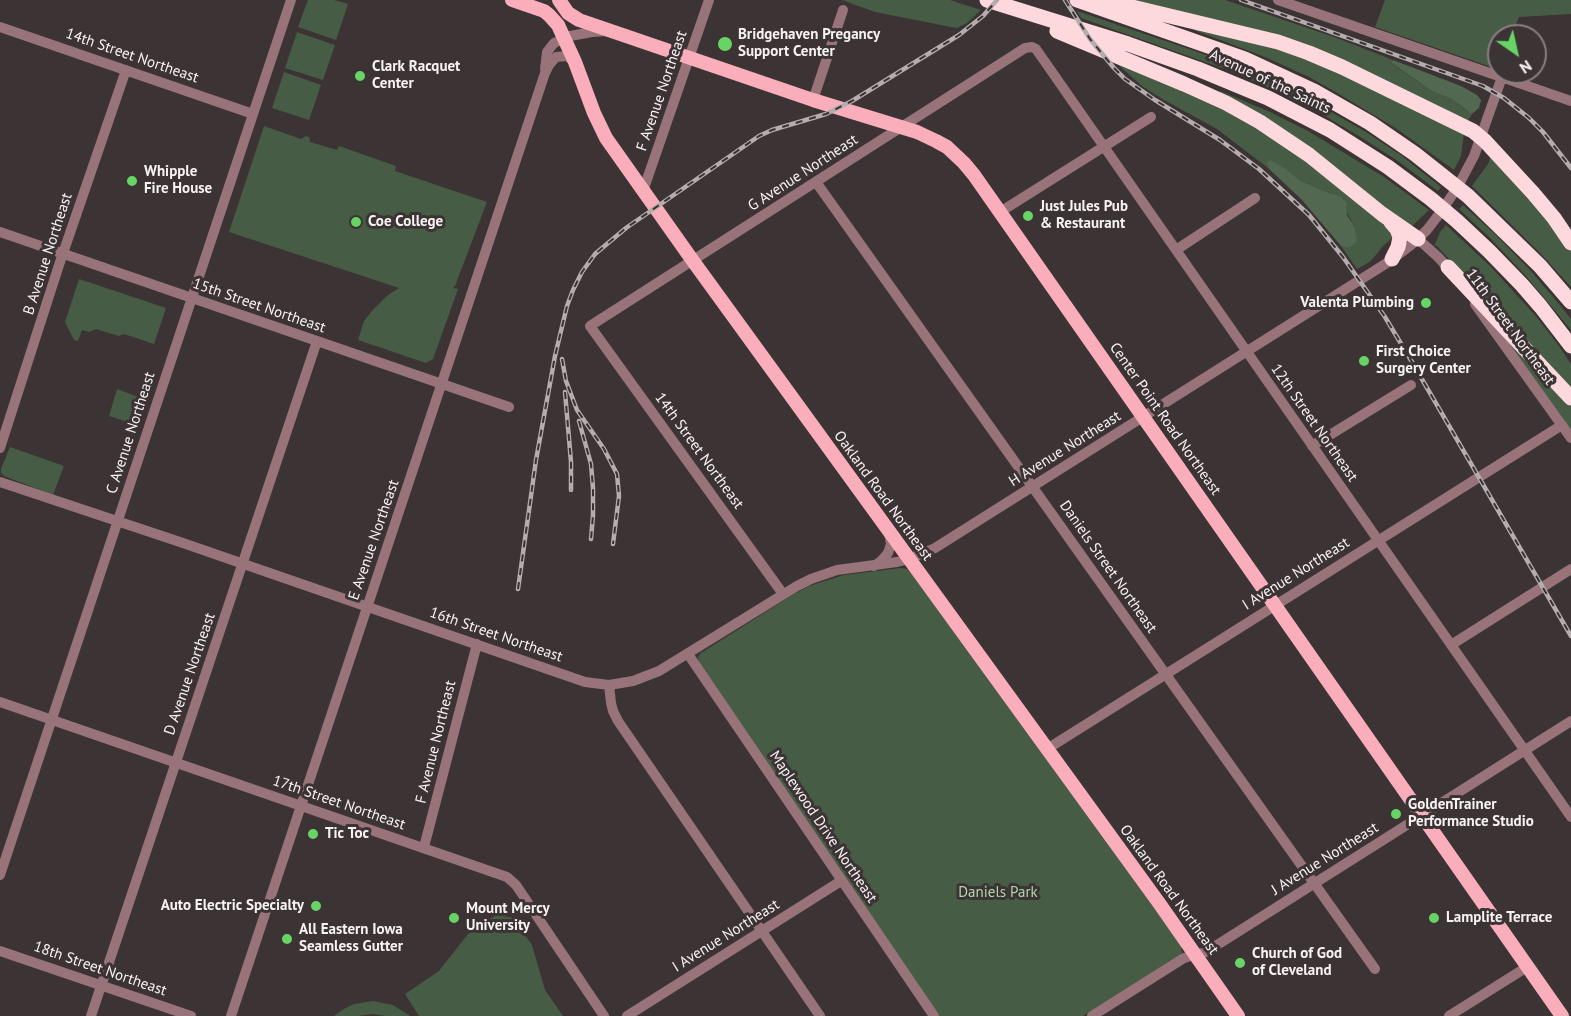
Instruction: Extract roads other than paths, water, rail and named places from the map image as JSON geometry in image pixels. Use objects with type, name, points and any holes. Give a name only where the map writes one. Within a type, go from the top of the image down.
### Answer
[{"type":"highway","name":"Avenue of the Saints","points":[[1077,0],[1106,5],[1225,51],[1314,91],[1361,118],[1398,141],[1480,206],[1540,266],[1571,302]]},
{"type":"highway","name":"Avenue of the Saints","points":[[993,2],[1128,44],[1237,84],[1300,113],[1357,146],[1420,190],[1465,228],[1522,285],[1571,346]]},
{"type":"highway","points":[[993,2],[1215,98],[1260,122],[1309,155],[1382,214],[1397,229],[1400,237],[1392,259]]},
{"type":"highway","points":[[1106,5],[1278,42],[1310,53],[1467,128],[1481,137],[1533,193],[1571,243]]},
{"type":"highway","points":[[1382,214],[1418,239]]},
{"type":"highway","points":[[1448,267],[1571,398]]},
{"type":"main road","name":"Oakland Road Northeast","points":[[512,0],[549,15],[558,25],[602,132],[1238,1016]]},
{"type":"main road","points":[[529,5],[545,0]]},
{"type":"main road","name":"Center Point Road Northeast","points":[[559,0],[568,13],[579,20],[813,100],[902,127],[936,141],[964,163],[1563,1016]]},
{"type":"street","name":"C Avenue Northeast","points":[[0,875],[291,0]]},
{"type":"street","name":"F Avenue Northeast","points":[[643,191],[709,0]]},
{"type":"street","points":[[1278,0],[1487,72]]},
{"type":"street","points":[[813,100],[843,10]]},
{"type":"street","name":"14th Street Northeast","points":[[0,27],[253,114]]},
{"type":"street","points":[[564,38],[605,29]]},
{"type":"street","name":"E Avenue Northeast","points":[[231,1016],[545,73],[547,52],[554,43],[564,38]]},
{"type":"street","name":"G Avenue Northeast","points":[[590,326],[1025,48],[1032,46]]},
{"type":"street","name":"12th Street Northeast","points":[[1032,46],[1037,50],[1571,817]]},
{"type":"street","points":[[545,73],[556,57],[567,56],[575,62]]},
{"type":"street","name":"B Avenue Northeast","points":[[0,448],[126,70]]},
{"type":"street","name":"H Avenue Northeast","points":[[609,685],[650,676],[811,579],[846,568],[909,560],[935,548],[1392,259],[1418,239],[1457,188],[1481,137],[1500,84]]},
{"type":"street","points":[[1522,84],[1571,101]]},
{"type":"street","points":[[1000,212],[1151,117]]},
{"type":"street","name":"Daniels Street Northeast","points":[[816,182],[1375,969]]},
{"type":"street","points":[[1176,250],[1255,198]]},
{"type":"street","name":"15th Street Northeast","points":[[0,232],[509,407]]},
{"type":"street","name":"11th Street Northeast","points":[[1418,239],[1448,267],[1571,438]]},
{"type":"street","name":"14th Street Northeast","points":[[590,326],[783,594]]},
{"type":"street","name":"D Avenue Northeast","points":[[91,1016],[317,342]]},
{"type":"street","points":[[1312,446],[1411,386]]},
{"type":"street","name":"I Avenue Northeast","points":[[1047,749],[1562,425]]},
{"type":"street","name":"16th Street Northeast","points":[[0,482],[585,681],[609,685]]},
{"type":"street","points":[[873,566],[888,553],[891,544],[889,531]]},
{"type":"street","points":[[1451,645],[1571,569]]},
{"type":"street","name":"F Avenue Northeast","points":[[424,847],[477,644]]},
{"type":"street","name":"Maplewood Drive Northeast","points":[[688,654],[934,1016]]},
{"type":"street","points":[[609,685],[611,703],[618,721],[820,1016]]},
{"type":"street","name":"17th Street Northeast","points":[[0,702],[507,877],[516,885],[604,1016]]},
{"type":"street","name":"J Avenue Northeast","points":[[1092,1016],[1184,958],[1206,952],[1571,721]]},
{"type":"street","name":"I Avenue Northeast","points":[[627,1016],[841,881]]},
{"type":"street","name":"18th Street Northeast","points":[[0,951],[191,1016]]},
{"type":"street","points":[[1449,1016],[1527,967]]},
{"type":"street","points":[[1563,1016],[1571,1011]]},
{"type":"railway","points":[[518,589],[536,460],[555,356],[573,290],[595,254],[626,228],[759,136],[826,114],[852,101],[959,35],[983,16],[997,0]]},
{"type":"railway","points":[[1065,0],[1090,39],[1125,79],[1220,140],[1259,169],[1309,215],[1343,257],[1385,317],[1571,636]]},
{"type":"railway","points":[[1241,0],[1483,86],[1504,98],[1529,118],[1571,168]]},
{"type":"railway","points":[[562,359],[566,381],[577,410],[604,449],[617,474],[619,496],[613,544]]},
{"type":"railway","points":[[565,392],[571,490]]},
{"type":"railway","points":[[579,421],[591,464],[593,488],[591,539]]},
{"type":"place","name":"Bridgehaven Pregancy Support Center","points":[[725,44]]},
{"type":"place","name":"Clark Racquet Center","points":[[360,76]]},
{"type":"place","name":"Whipple Fire House","points":[[132,181]]},
{"type":"place","name":"Just Jules Pub & Restaurant","points":[[1028,216]]},
{"type":"place","name":"Coe College","points":[[356,222]]},
{"type":"place","name":"Valenta Plumbing","points":[[1426,303]]},
{"type":"place","name":"First Choice Surgery Center","points":[[1364,361]]},
{"type":"place","name":"GoldenTrainer Performance Studio","points":[[1396,814]]},
{"type":"place","name":"Tic Toc","points":[[313,834]]},
{"type":"place","name":"Auto Electric Specialty","points":[[316,906]]},
{"type":"place","name":"Mount Mercy University","points":[[454,918]]},
{"type":"place","name":"Lamplite Terrace","points":[[1434,918]]},
{"type":"place","name":"All Eastern Iowa Seamless Gutter","points":[[287,939]]},
{"type":"place","name":"Church of God of Cleveland","points":[[1240,963]]},
{"type":"park label","name":"Daniels Park","points":[[998,893]]}]
